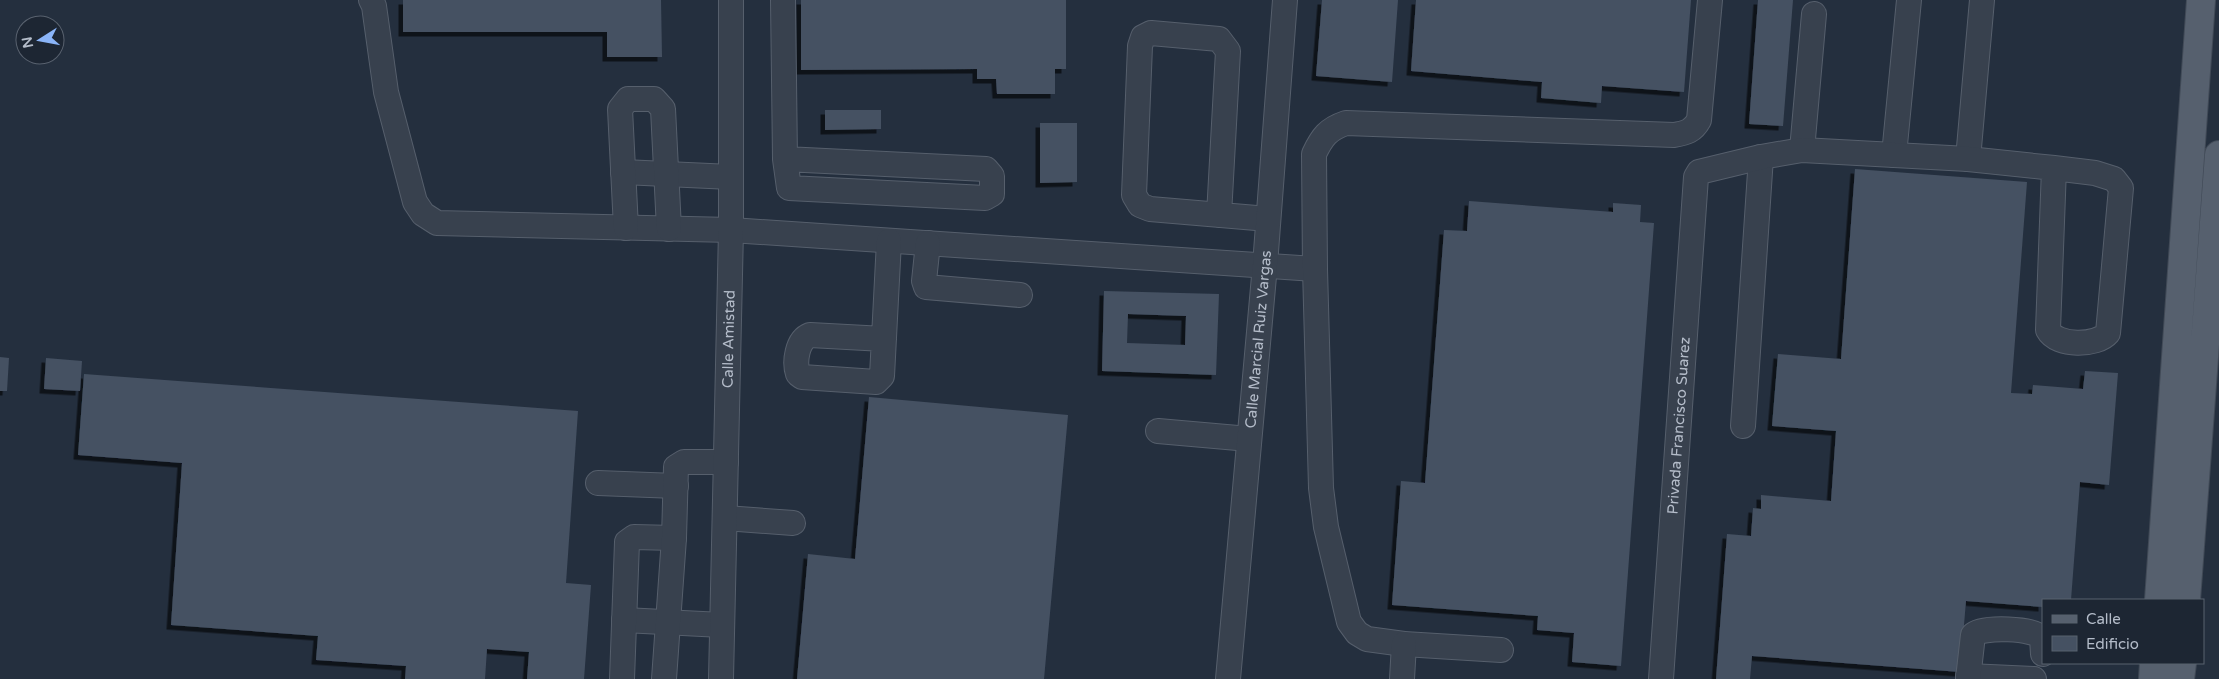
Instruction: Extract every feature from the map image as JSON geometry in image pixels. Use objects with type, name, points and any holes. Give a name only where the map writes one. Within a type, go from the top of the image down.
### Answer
[{"type":"main road","points":[[2159,599],[2177,365],[2201,0]]},
{"type":"main road","points":[[2186,599],[2211,363],[2219,155]]},
{"type":"main road","points":[[2177,365],[2211,363]]},
{"type":"main road","points":[[2153,679],[2154,664]]},
{"type":"main road","points":[[2180,679],[2182,664]]},
{"type":"street","points":[[371,0],[374,6],[386,92],[415,202],[423,214],[438,223],[730,230],[1315,269]]},
{"type":"street","name":"Calle Amistad","points":[[721,679],[730,230],[730,0]]},
{"type":"street","points":[[784,0],[785,159],[789,188],[985,198],[992,194],[992,176],[986,169],[785,159]]},
{"type":"street","name":"Calle Marcial Ruiz Vargas","points":[[1228,679],[1265,265],[1285,0]]},
{"type":"street","points":[[1501,650],[1404,644],[1367,639],[1357,633],[1348,622],[1323,507],[1315,269],[1314,154],[1322,138],[1332,128],[1346,122],[1674,135],[1686,133],[1694,129],[1699,120],[1710,0]]},
{"type":"street","points":[[1894,155],[1909,0]]},
{"type":"street","points":[[1968,159],[1982,0]]},
{"type":"street","points":[[1802,150],[1814,14]]},
{"type":"street","points":[[1219,215],[1228,51],[1219,39],[1152,33],[1143,38],[1140,46],[1134,195],[1140,205],[1150,209],[1219,215],[1268,219]]},
{"type":"street","points":[[626,228],[620,109],[628,99],[654,99],[663,109],[668,229]]},
{"type":"street","points":[[1743,426],[1761,157],[1802,150],[1968,159],[2054,168],[2096,173],[2114,179],[2121,188],[2108,333],[2097,342],[2082,343],[2055,338],[2048,330],[2054,168]]},
{"type":"street","name":"Privada Francisco Suarez","points":[[1661,679],[1696,187],[1699,172],[1761,157]]},
{"type":"street","points":[[623,172],[730,177]]},
{"type":"street","points":[[884,339],[890,241]]},
{"type":"street","points":[[928,243],[924,281],[926,287],[1020,295]]},
{"type":"street","points":[[1158,431],[1249,439]]},
{"type":"street","points":[[664,679],[674,538],[676,467],[684,462],[726,462]]},
{"type":"street","points":[[598,483],[676,486]]},
{"type":"street","points":[[724,518],[793,523]]},
{"type":"street","points":[[622,679],[627,542],[634,537],[674,538]]},
{"type":"street","points":[[624,620],[722,625]]},
{"type":"street","points":[[2042,638],[2035,632],[1981,629],[1973,635],[1968,677],[2036,679],[2043,672],[2043,664]]},
{"type":"street","points":[[1402,679],[1404,644]]},
{"type":"building","points":[[403,0],[661,0],[662,57],[607,57],[607,32],[403,32]]},
{"type":"building","points":[[801,0],[1066,0],[1066,69],[1055,69],[1055,94],[997,94],[996,79],[977,79],[977,69],[801,70]]},
{"type":"building","points":[[1322,0],[1398,0],[1392,82],[1316,76]]},
{"type":"building","points":[[1416,0],[1691,0],[1684,92],[1602,86],[1601,103],[1541,98],[1542,82],[1411,71]]},
{"type":"building","points":[[1758,0],[1793,0],[1783,126],[1749,124]]},
{"type":"building","points":[[825,110],[881,110],[881,129],[825,130]]},
{"type":"building","points":[[1040,123],[1077,123],[1077,182],[1040,183]]},
{"type":"building","points":[[1855,169],[2027,182],[2011,393],[2032,394],[2033,385],[2083,389],[2085,371],[2118,373],[2109,485],[2080,482],[2071,599],[2042,599],[2042,607],[1966,601],[1960,672],[1752,656],[1750,679],[1716,679],[1727,534],[1751,536],[1753,508],[1761,509],[1761,495],[1831,501],[1836,431],[1772,426],[1778,354],[1841,359]]},
{"type":"building","points":[[1469,201],[1613,212],[1613,203],[1641,205],[1640,222],[1654,223],[1621,666],[1572,662],[1574,633],[1537,630],[1538,616],[1392,605],[1401,481],[1425,483],[1444,230],[1467,231]]},
{"type":"building","points":[[1104,291],[1219,294],[1216,375],[1102,371]],"holes":[[[1128,314],[1186,316],[1185,345],[1127,343]]]},
{"type":"building","points":[[0,357],[9,358],[7,391],[0,391]]},
{"type":"building","points":[[46,358],[82,361],[80,391],[44,389]]},
{"type":"building","points":[[84,374],[578,411],[566,583],[591,585],[584,679],[527,679],[529,652],[487,649],[485,679],[405,679],[406,666],[316,660],[318,636],[171,625],[182,463],[78,455]]},
{"type":"building","points":[[869,397],[1068,415],[1044,679],[797,679],[808,554],[855,559]]}]
